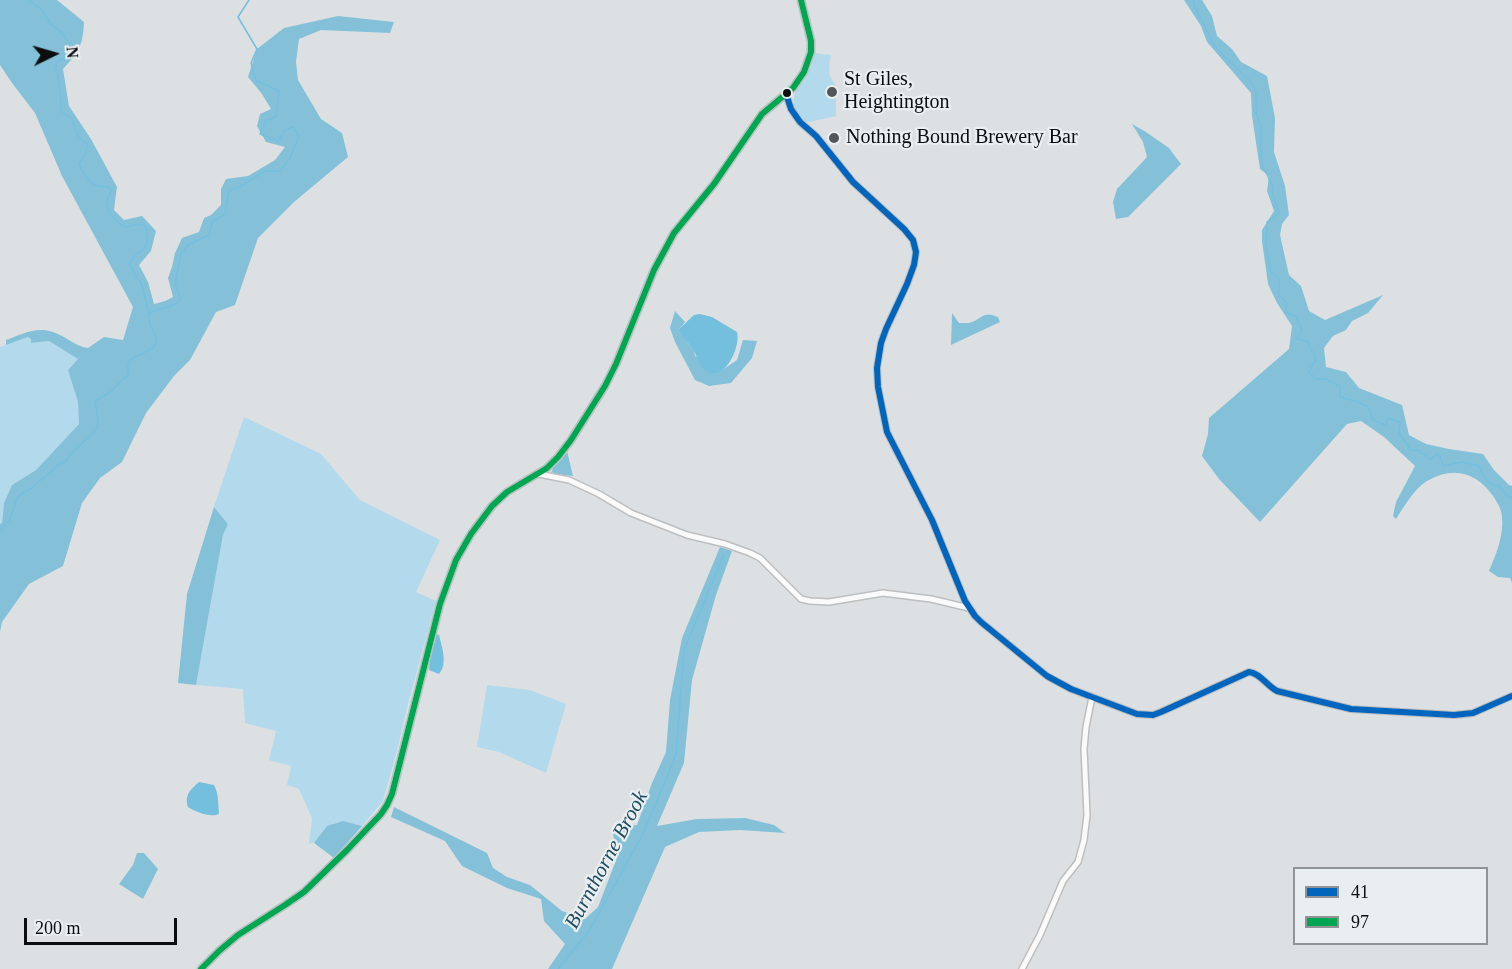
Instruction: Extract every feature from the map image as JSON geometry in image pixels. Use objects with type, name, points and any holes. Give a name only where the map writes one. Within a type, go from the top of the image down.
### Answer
[{"type":"street","points":[[201,969],[238,934],[304,891],[365,832],[387,805],[392,794],[439,606],[456,560],[471,534],[492,506],[513,488],[539,474],[558,457],[605,386],[654,270],[674,233],[714,184],[762,114],[793,88],[804,72],[811,52],[810,33],[801,0]]},
{"type":"street","points":[[786,94],[791,109],[800,122],[816,136],[853,182],[904,229],[914,243],[916,252],[914,265],[908,284],[886,329],[878,357],[880,399],[887,432],[932,520],[969,608],[981,622],[1060,684],[1137,714],[1153,715],[1249,672],[1257,674],[1277,691],[1357,710],[1464,715],[1512,696]]},
{"type":"street","points":[[539,474],[569,480],[631,513],[687,535],[750,553],[760,558],[801,599],[829,602],[883,593],[931,599],[969,608]]},
{"type":"street","points":[[1022,969],[1064,881],[1078,862],[1084,840],[1088,815],[1084,749],[1092,697]]},
{"type":"shaded area","points":[[0,0],[57,0],[84,22],[83,37],[79,48],[63,69],[69,106],[91,139],[117,187],[114,210],[124,220],[142,216],[156,231],[151,251],[139,265],[148,282],[154,304],[173,297],[168,278],[175,253],[182,238],[199,232],[204,218],[211,215],[221,205],[221,189],[226,179],[248,176],[275,160],[285,147],[266,142],[257,126],[260,114],[271,109],[248,77],[257,49],[284,28],[338,16],[394,22],[390,33],[321,30],[299,39],[296,62],[298,80],[321,119],[342,133],[348,157],[294,202],[258,238],[235,305],[216,312],[190,360],[174,376],[146,413],[122,462],[100,478],[82,503],[63,566],[29,584],[2,622],[0,632],[0,524],[4,503],[12,485],[36,470],[79,424],[78,402],[68,370],[78,359],[49,341],[31,343],[28,337],[6,345],[6,340],[29,331],[47,330],[88,348],[104,337],[123,340],[133,307],[62,176],[35,113],[0,65]]},
{"type":"shaded area","points":[[1184,0],[1202,0],[1212,16],[1217,36],[1232,49],[1241,62],[1267,76],[1275,118],[1274,152],[1285,186],[1289,215],[1282,224],[1280,235],[1289,275],[1301,286],[1309,311],[1325,320],[1383,295],[1368,313],[1352,321],[1346,330],[1333,336],[1324,348],[1326,367],[1346,372],[1359,388],[1402,405],[1409,435],[1426,444],[1483,454],[1494,470],[1512,486],[1512,583],[1510,578],[1498,577],[1489,571],[1499,545],[1502,514],[1495,498],[1487,488],[1464,474],[1447,473],[1438,476],[1419,487],[1396,519],[1393,516],[1396,502],[1415,466],[1384,437],[1361,421],[1347,424],[1260,522],[1219,479],[1202,456],[1208,434],[1209,418],[1289,349],[1292,326],[1268,284],[1262,230],[1274,211],[1267,191],[1269,176],[1260,169],[1251,93],[1207,42],[1201,26]]},
{"type":"shaded area","points":[[814,53],[831,55],[829,71],[836,85],[836,116],[805,122],[794,107],[793,101],[810,70]]},
{"type":"shaded area","points":[[1132,124],[1169,148],[1181,164],[1128,217],[1116,219],[1113,202],[1117,189],[1147,157],[1143,142]]},
{"type":"shaded area","points":[[675,311],[685,322],[679,329],[694,350],[695,356],[722,370],[737,360],[743,340],[757,341],[752,358],[731,383],[709,386],[695,380],[670,328]]},
{"type":"shaded area","points":[[952,313],[959,323],[969,323],[989,314],[998,317],[1000,322],[951,345]]},
{"type":"shaded area","points":[[694,315],[712,317],[737,332],[737,345],[731,360],[726,367],[715,373],[708,372],[702,367],[679,329]]},
{"type":"shaded area","points":[[31,338],[31,343],[49,341],[79,359],[68,370],[78,402],[79,424],[36,470],[12,485],[4,503],[0,524],[0,347]]},
{"type":"shaded area","points":[[244,417],[321,454],[360,500],[440,540],[416,592],[436,601],[383,801],[362,826],[344,822],[334,823],[309,844],[312,818],[299,789],[287,785],[291,766],[269,760],[276,731],[245,723],[243,689],[196,685],[223,535],[228,524],[214,507]]},
{"type":"shaded area","points":[[567,451],[573,476],[552,472],[553,467]]},
{"type":"shaded area","points":[[214,507],[228,524],[223,535],[196,685],[178,683],[187,594]]},
{"type":"shaded area","points":[[720,547],[732,551],[716,595],[692,680],[684,763],[657,826],[697,819],[745,818],[774,825],[785,833],[740,830],[699,832],[665,847],[612,969],[548,969],[565,944],[544,921],[541,899],[507,888],[462,866],[445,841],[391,817],[394,807],[487,853],[493,868],[507,877],[530,885],[562,911],[585,919],[598,907],[617,858],[613,833],[623,826],[637,825],[666,752],[670,700],[682,638]]},
{"type":"shaded area","points":[[436,634],[439,635],[444,655],[442,670],[439,674],[429,670],[431,646]]},
{"type":"shaded area","points":[[487,685],[530,690],[566,704],[546,773],[499,752],[477,747]]},
{"type":"shaded area","points":[[199,782],[214,785],[218,795],[219,814],[207,815],[188,807],[188,796]]},
{"type":"shaded area","points":[[343,821],[362,826],[334,858],[314,843],[327,826]]},
{"type":"shaded area","points":[[137,853],[144,853],[158,869],[143,899],[119,884],[133,865]]},
{"type":"waterway","points":[[0,530],[10,519],[20,495],[66,461],[97,429],[95,401],[109,393],[128,375],[130,360],[154,347],[156,342],[142,285],[129,264],[147,242],[146,227],[140,224],[125,227],[115,220],[107,206],[107,199],[111,191],[109,187],[95,185],[82,170],[79,163],[88,145],[78,136],[71,118],[61,111],[56,66],[57,62],[67,56],[70,50],[69,43],[51,24],[42,10],[28,0]]},
{"type":"waterway","points":[[150,313],[174,305],[181,299],[175,284],[181,254],[188,245],[209,235],[212,222],[225,214],[229,191],[265,171],[280,171],[290,158],[299,136],[293,127],[284,131],[278,141],[260,134],[266,120],[276,117],[279,91],[256,80],[251,63],[257,49],[238,17],[249,0]]},
{"type":"waterway","points":[[1194,0],[1194,5],[1215,47],[1253,84],[1256,93],[1256,113],[1261,127],[1261,162],[1273,187],[1273,196],[1279,213],[1267,222],[1266,246],[1271,272],[1279,278],[1279,294],[1287,303],[1285,312],[1296,316],[1302,330],[1297,339],[1307,341],[1316,359],[1309,372],[1316,379],[1325,379],[1340,386],[1340,397],[1368,407],[1373,420],[1385,425],[1388,418],[1400,422],[1399,433],[1411,450],[1419,450],[1430,460],[1436,454],[1440,456],[1443,466],[1462,462],[1479,466],[1488,482],[1499,486],[1506,495],[1512,498]]},
{"type":"waterway","name":"Burnthorne Brook","points":[[558,969],[589,931],[643,834],[676,755],[684,650],[724,554]]},
{"type":"transit line","name":"97","points":[[201,969],[238,935],[304,892],[348,849],[387,805],[392,794],[440,604],[456,560],[471,534],[492,506],[507,492],[547,468],[571,440],[616,364],[654,270],[674,233],[714,184],[762,114],[793,88],[804,72],[811,52],[811,41],[801,0]]},
{"type":"transit line","name":"41","points":[[786,94],[791,109],[800,122],[816,136],[853,182],[913,240],[916,252],[914,265],[881,343],[877,368],[878,387],[887,432],[932,520],[965,601],[981,622],[1047,676],[1071,689],[1137,714],[1153,715],[1249,672],[1257,675],[1277,691],[1351,709],[1454,715],[1473,713],[1512,696]]},
{"type":"place","name":"St Giles, Heightington","points":[[832,92]]},
{"type":"place","name":"Nothing Bound Brewery Bar","points":[[834,138]]}]
